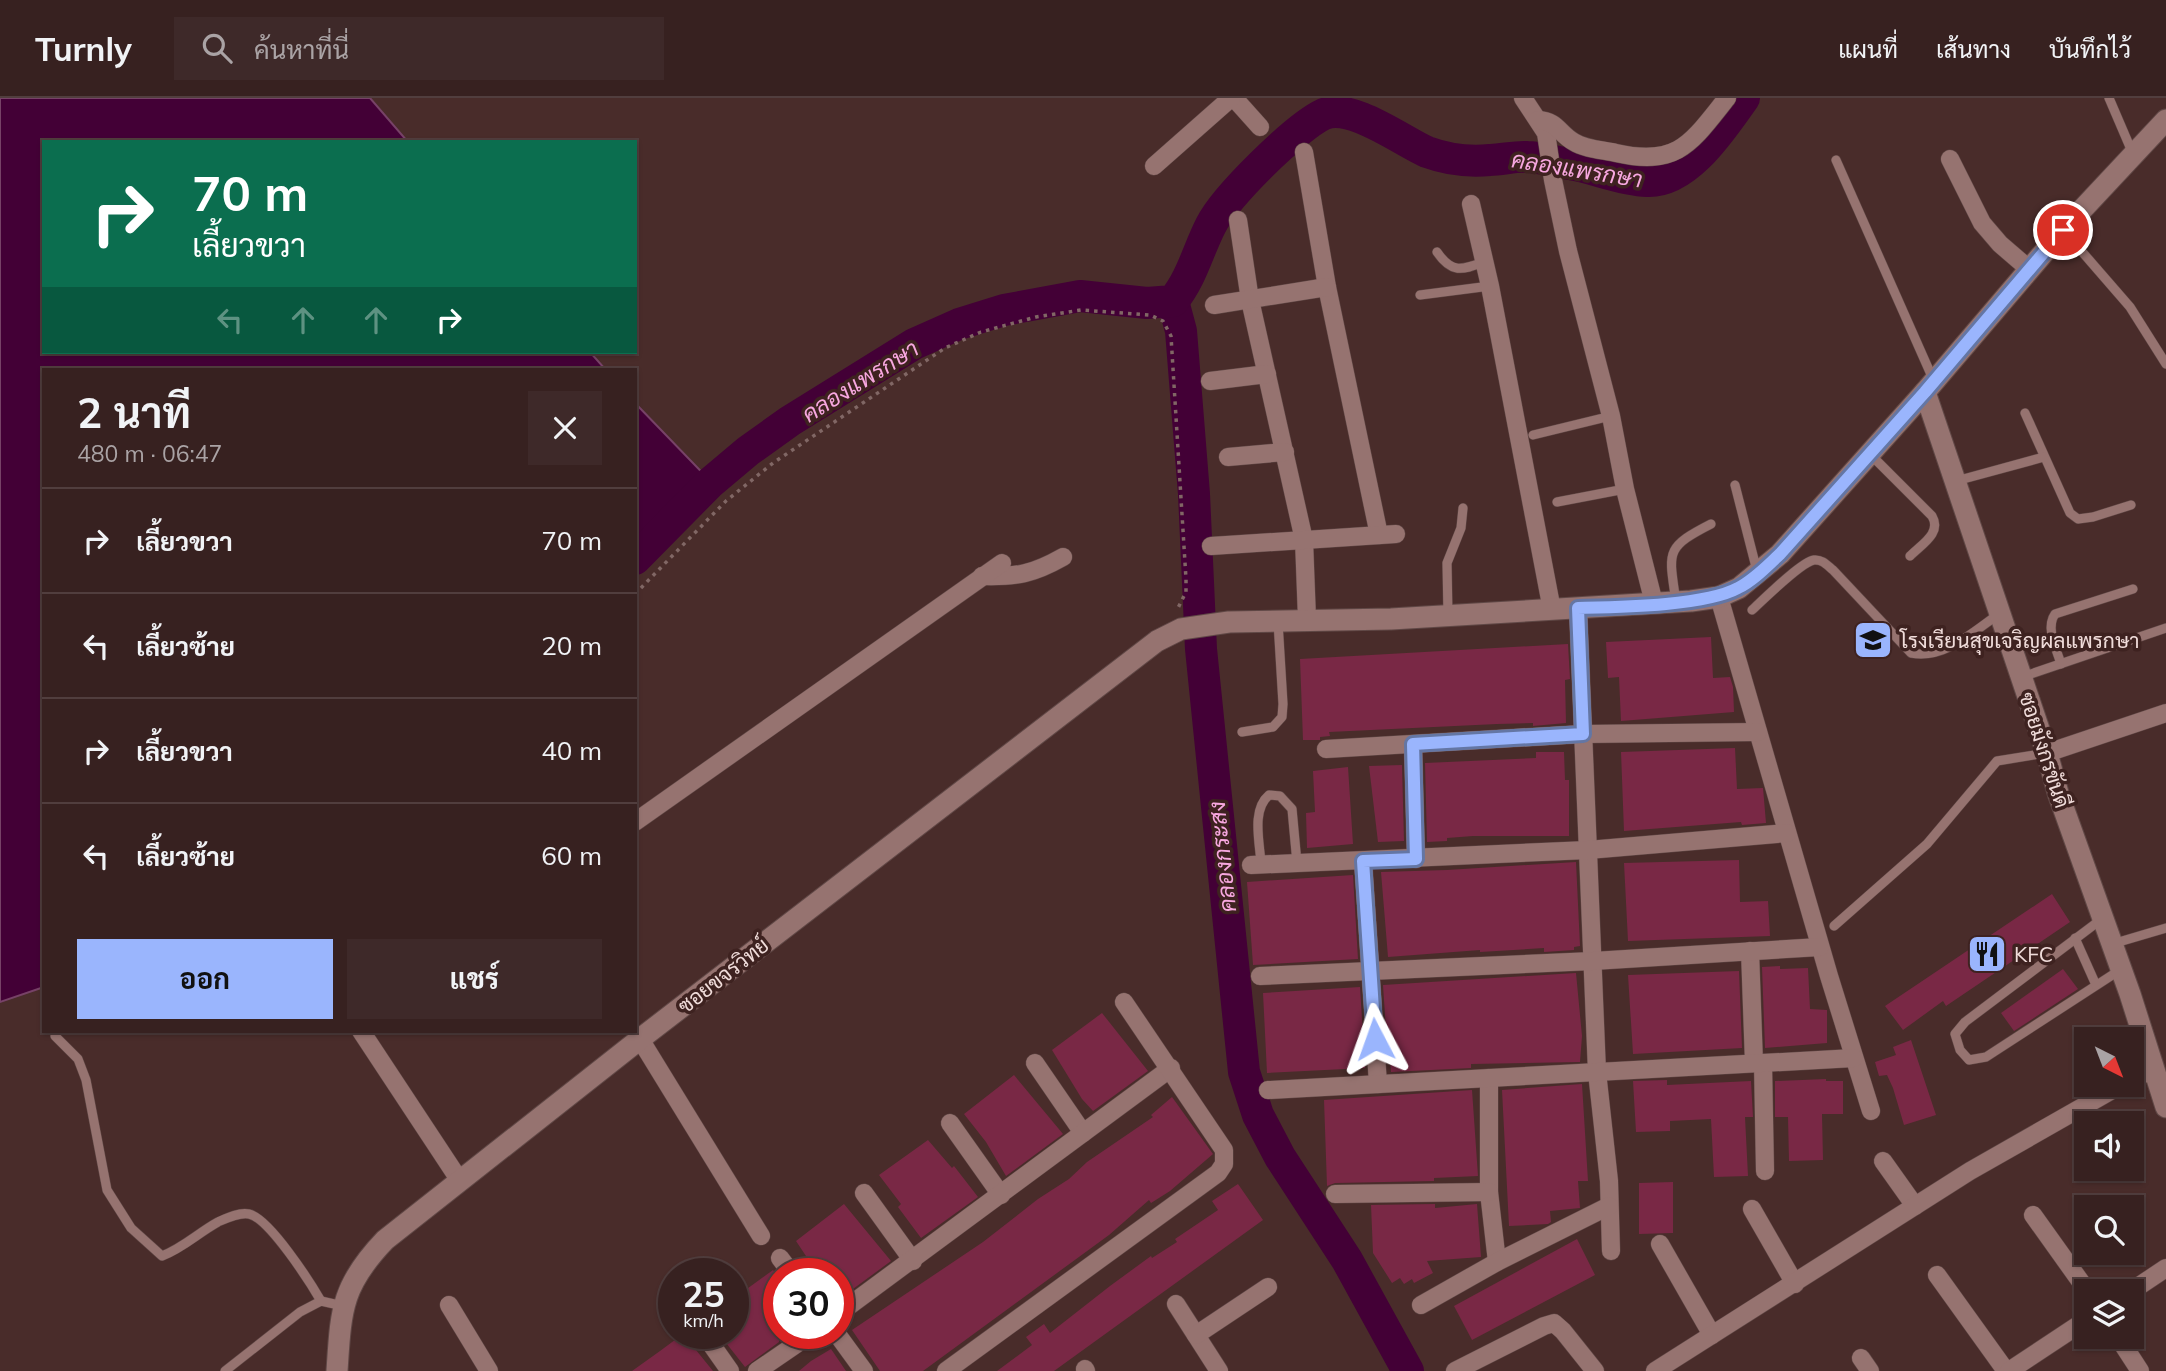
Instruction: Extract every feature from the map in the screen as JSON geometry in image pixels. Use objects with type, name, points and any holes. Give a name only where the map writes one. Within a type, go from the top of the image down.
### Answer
[{"type":"street","points":[[1154,166],[1233,98],[1261,127]]},
{"type":"street","points":[[1523,98],[1542,126],[1654,603]]},
{"type":"street","points":[[1542,126],[1553,123],[1577,144],[1623,155],[1657,158],[1669,155],[1684,146],[1727,98]]},
{"type":"street","points":[[1178,621],[1391,619],[1552,610],[1676,602],[1718,597],[1739,588],[1758,575],[1780,554],[2063,230],[2166,120]]},
{"type":"street","points":[[1211,547],[1387,534],[1327,287],[1304,152]]},
{"type":"street","points":[[1950,159],[1983,223],[2000,244],[2029,270]]},
{"type":"street","points":[[1471,204],[1490,286],[1552,610]]},
{"type":"street","points":[[1238,220],[1250,300],[1304,540],[1307,619]]},
{"type":"street","points":[[1214,305],[1327,287]]},
{"type":"street","points":[[1210,381],[1267,374]]},
{"type":"street","name":"ซอยมังกรขันดี","points":[[1929,386],[1956,481],[2059,793],[2112,944],[2160,1066],[2166,1107]]},
{"type":"street","points":[[1228,457],[1285,453]]},
{"type":"street","points":[[982,576],[1008,577],[1038,571],[1063,557]]},
{"type":"street","points":[[637,821],[1002,563]]},
{"type":"street","points":[[1718,597],[1871,1111]]},
{"type":"street","points":[[1578,608],[1597,1072],[1609,1181],[1611,1251]]},
{"type":"street","name":"ซอยขจรวิทย์","points":[[337,1371],[343,1306],[349,1288],[363,1263],[385,1240],[640,1039],[1157,641],[1178,621]]},
{"type":"street","points":[[2047,752],[2166,713]]},
{"type":"street","points":[[1326,748],[1583,734],[1758,732]]},
{"type":"street","points":[[1413,744],[1416,859]]},
{"type":"street","points":[[1256,865],[1588,850],[1787,833]]},
{"type":"street","points":[[1363,861],[1378,1084]]},
{"type":"street","points":[[1260,976],[1593,961],[1820,947]]},
{"type":"street","points":[[1750,951],[1765,1171]]},
{"type":"street","points":[[946,1371],[1218,1173],[1224,1164],[1224,1150],[1124,1002]]},
{"type":"street","points":[[362,1033],[460,1181]]},
{"type":"street","points":[[640,1039],[761,1236]]},
{"type":"street","points":[[1268,1090],[1854,1058]]},
{"type":"street","points":[[1035,1063],[1083,1133]]},
{"type":"street","points":[[2144,1074],[2160,1066]]},
{"type":"street","points":[[854,1303],[1171,1068]]},
{"type":"street","points":[[1489,1078],[1489,1192],[1497,1262]]},
{"type":"street","points":[[1655,1371],[1970,1171],[2100,1097]]},
{"type":"street","points":[[950,1123],[1001,1195]]},
{"type":"street","points":[[1883,1161],[1916,1206]]},
{"type":"street","points":[[1335,1194],[1489,1192]]},
{"type":"street","points":[[864,1193],[913,1261]]},
{"type":"street","points":[[1421,1304],[1497,1262],[1609,1206]]},
{"type":"street","points":[[1752,1209],[1795,1284]]},
{"type":"street","points":[[2033,1215],[2079,1279]]},
{"type":"street","points":[[1660,1244],[1712,1335]]},
{"type":"street","points":[[2144,1283],[2166,1268]]},
{"type":"street","points":[[1937,1275],[2007,1371],[2074,1328]]},
{"type":"street","points":[[1196,1335],[1268,1287]]},
{"type":"street","points":[[1175,1304],[1219,1371]]},
{"type":"street","points":[[449,1305],[489,1371]]},
{"type":"street","points":[[1455,1371],[1544,1325],[1554,1324],[1563,1331],[1595,1371]]},
{"type":"street","points":[[715,1349],[730,1371]]},
{"type":"street","points":[[757,1371],[789,1349]]},
{"type":"street","points":[[848,1349],[864,1371]]},
{"type":"street","points":[[2126,1349],[2140,1371]]},
{"type":"lane","points":[[2109,98],[2134,155]]},
{"type":"lane","points":[[1836,160],[1929,386]]},
{"type":"lane","points":[[2063,230],[2130,307],[2166,364]]},
{"type":"lane","points":[[1437,252],[1452,267],[1465,269],[1484,262]]},
{"type":"lane","points":[[1420,295],[1490,286]]},
{"type":"lane","points":[[2025,413],[2070,513],[2078,519],[2131,505]]},
{"type":"lane","points":[[1533,435],[1611,416]]},
{"type":"lane","points":[[1870,454],[1936,523],[1934,533],[1910,556]]},
{"type":"lane","points":[[1956,481],[2044,457]]},
{"type":"lane","points":[[1735,485],[1758,575]]},
{"type":"lane","points":[[1557,502],[1625,488]]},
{"type":"lane","points":[[1448,616],[1447,563],[1461,528],[1462,508]]},
{"type":"lane","points":[[1676,602],[1670,560],[1676,544],[1711,524]]},
{"type":"lane","points":[[1752,610],[1803,566],[1817,560],[1833,570],[1911,653],[1928,654],[1944,649],[2001,613]]},
{"type":"lane","points":[[2061,664],[2051,631],[2051,620],[2055,614],[2133,589]]},
{"type":"lane","points":[[1242,732],[1273,727],[1282,717],[1278,620]]},
{"type":"lane","points":[[2022,677],[2166,628]]},
{"type":"lane","points":[[1835,926],[1927,844],[1997,761],[2047,752]]},
{"type":"lane","points":[[1256,865],[1261,802],[1269,795],[1280,796],[1292,809],[1297,863]]},
{"type":"lane","points":[[2103,918],[1965,1022],[1955,1034],[1960,1050],[1969,1060],[1986,1057],[2121,968]]},
{"type":"lane","points":[[2112,944],[2166,928]]},
{"type":"lane","points":[[2075,938],[2096,985]]},
{"type":"lane","points":[[55,1036],[78,1059],[86,1080],[107,1190],[131,1228],[162,1256],[177,1250],[216,1223],[236,1214],[247,1213],[255,1216],[271,1231],[305,1274],[321,1301]]},
{"type":"lane","points":[[225,1371],[300,1312],[321,1301],[343,1306]]},
{"type":"path","points":[[637,592],[726,501],[773,463],[945,348],[981,332],[1036,317],[1081,310],[1150,315],[1163,321],[1171,336],[1186,579],[1186,592],[1178,621]]},
{"type":"shaded area","points":[[0,98],[370,98],[406,140],[42,140],[42,354],[592,354],[604,368],[42,368],[42,988],[0,1002]]},
{"type":"shaded area","points":[[637,405],[720,491],[637,571]]},
{"type":"building","points":[[1711,637],[1713,678],[1730,677],[1734,712],[1621,721],[1619,677],[1608,678],[1606,642]]},
{"type":"building","points":[[1568,644],[1570,679],[1565,680],[1566,723],[1329,732],[1330,736],[1320,737],[1320,740],[1303,740],[1300,659]]},
{"type":"building","points":[[1735,748],[1737,789],[1763,788],[1766,823],[1742,825],[1741,822],[1624,831],[1621,752]]},
{"type":"building","points":[[1536,752],[1564,752],[1565,780],[1569,780],[1569,836],[1473,836],[1427,842],[1425,763],[1536,758]]},
{"type":"building","points":[[1402,765],[1404,841],[1378,842],[1369,766]]},
{"type":"building","points":[[1348,767],[1353,844],[1307,848],[1306,813],[1315,812],[1313,771]]},
{"type":"building","points":[[1739,860],[1740,902],[1768,901],[1770,936],[1628,941],[1624,863]]},
{"type":"building","points":[[1576,862],[1580,946],[1574,947],[1574,950],[1480,950],[1388,957],[1381,872]]},
{"type":"building","points":[[1353,875],[1358,959],[1253,965],[1247,882]]},
{"type":"building","points":[[2052,894],[2070,922],[1946,1006],[1943,1001],[1903,1030],[1885,1006]]},
{"type":"building","points":[[1780,966],[1780,969],[1808,968],[1810,1009],[1827,1010],[1827,1043],[1765,1048],[1762,967]]},
{"type":"building","points":[[2063,969],[2078,989],[2014,1031],[2001,1013]]},
{"type":"building","points":[[1739,971],[1742,1048],[1633,1054],[1628,975]]},
{"type":"building","points":[[1576,973],[1582,1036],[1580,1062],[1471,1064],[1471,1068],[1391,1072],[1383,985]]},
{"type":"building","points":[[1360,987],[1365,1068],[1267,1073],[1263,993]]},
{"type":"building","points":[[1102,1013],[1148,1071],[1093,1111],[1082,1099],[1052,1050]]},
{"type":"building","points":[[1911,1040],[1936,1115],[1904,1125],[1893,1088],[1887,1075],[1879,1076],[1875,1062],[1896,1055],[1893,1047]]},
{"type":"building","points":[[1014,1075],[1063,1134],[1006,1176],[986,1142],[964,1114]]},
{"type":"building","points":[[1667,1080],[1667,1085],[1751,1081],[1753,1117],[1745,1117],[1748,1176],[1714,1177],[1711,1119],[1670,1121],[1670,1131],[1636,1132],[1633,1081]]},
{"type":"building","points":[[1775,1081],[1843,1081],[1843,1114],[1822,1114],[1823,1160],[1789,1161],[1788,1117],[1775,1117]]},
{"type":"building","points":[[1582,1084],[1588,1181],[1578,1181],[1580,1208],[1550,1211],[1551,1222],[1548,1224],[1509,1226],[1502,1090]]},
{"type":"building","points":[[1472,1090],[1478,1176],[1434,1178],[1434,1181],[1335,1183],[1327,1186],[1324,1100]]},
{"type":"building","points":[[1172,1097],[1213,1154],[1170,1191],[1151,1203],[1149,1200],[1109,1235],[923,1371],[880,1371],[854,1333],[854,1329],[983,1242],[1038,1199],[1069,1179],[1087,1162],[1153,1117],[1151,1115]]},
{"type":"building","points":[[928,1140],[952,1168],[954,1166],[978,1197],[921,1238],[898,1207],[901,1204],[879,1175]]},
{"type":"building","points":[[1673,1182],[1673,1233],[1639,1234],[1639,1183]]},
{"type":"building","points":[[1238,1184],[1263,1220],[1054,1371],[997,1371],[1032,1345],[1026,1337],[1044,1324],[1050,1333],[1151,1256],[1152,1258],[1177,1242],[1175,1239],[1218,1210],[1212,1201]]},
{"type":"building","points":[[844,1204],[891,1261],[854,1288],[854,1258],[807,1258],[796,1241]]},
{"type":"building","points":[[1435,1204],[1435,1208],[1477,1204],[1481,1257],[1427,1261],[1433,1273],[1414,1283],[1412,1279],[1404,1284],[1400,1278],[1392,1283],[1373,1253],[1371,1205]]},
{"type":"building","points":[[1577,1239],[1595,1275],[1472,1340],[1454,1306]]},
{"type":"building","points":[[763,1277],[763,1349],[769,1349],[745,1367],[731,1349],[749,1349],[749,1287]]},
{"type":"building","points":[[695,1349],[713,1371],[632,1371],[660,1351]]},
{"type":"building","points":[[831,1349],[846,1371],[799,1371]]},
{"type":"waterway","name":"คลองแพรกษา","points":[[637,557],[710,483],[748,451],[790,421],[914,344],[959,324],[1004,310],[1080,296],[1147,303],[1173,301],[1190,273],[1211,225],[1231,198],[1280,147],[1324,114],[1335,112],[1362,118],[1427,152],[1450,158],[1474,161],[1538,158],[1647,181],[1662,179],[1690,163],[1715,138],[1744,98]]},
{"type":"waterway","name":"คลองกระสง","points":[[1173,301],[1181,331],[1194,494],[1201,649],[1244,1072],[1258,1115],[1280,1157],[1347,1260],[1408,1371]]},
{"type":"place","name":"โรงเรียนสุขเจริญผลแพรกษา","points":[[1873,640]]},
{"type":"place","name":"KFC","points":[[1987,954]]},
{"type":"route","points":[[1375,1039],[1363,861],[1416,859],[1413,744],[1583,734],[1578,608],[1718,597],[1739,588],[1758,575],[1925,392],[2063,230]]}]
